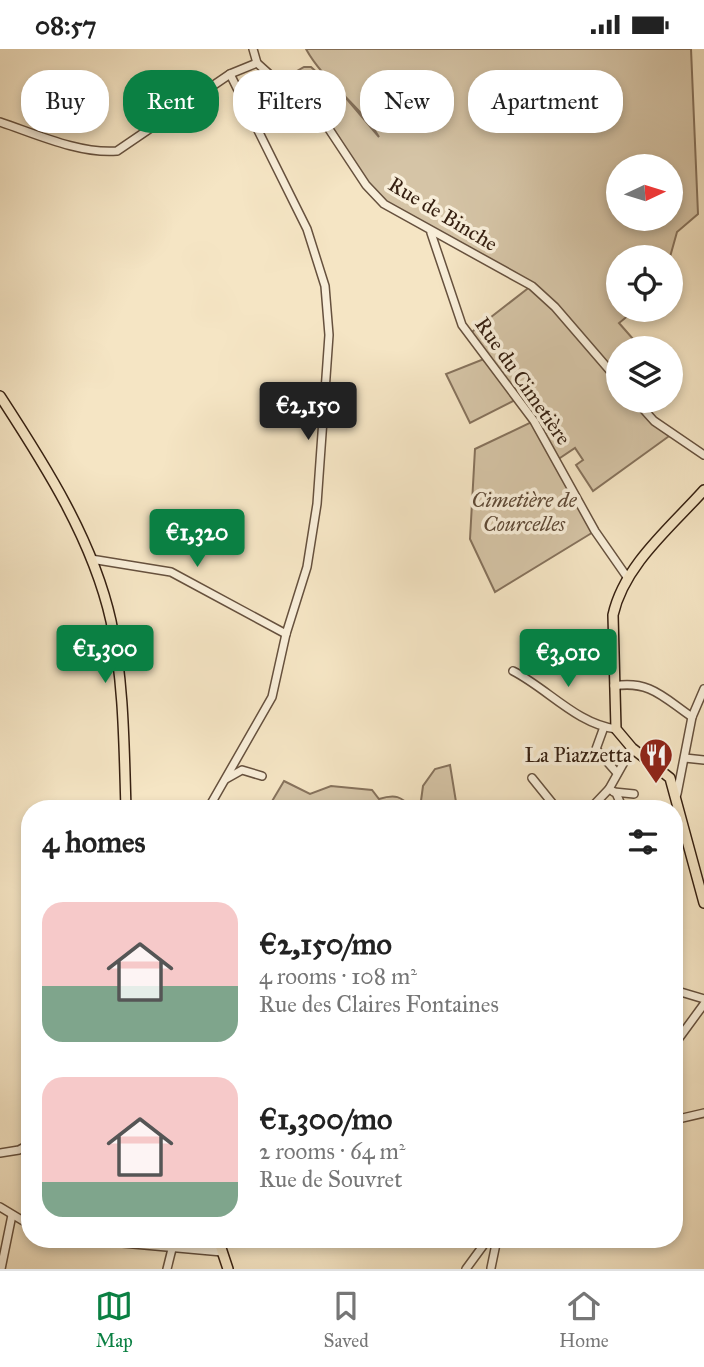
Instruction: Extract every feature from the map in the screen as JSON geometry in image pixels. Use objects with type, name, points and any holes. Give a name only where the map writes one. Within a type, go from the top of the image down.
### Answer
[{"type":"main road","points":[[0,396],[60,494],[91,559],[111,620],[120,681],[127,800]]},
{"type":"main road","points":[[678,800],[670,778],[632,748],[616,729],[613,615],[617,597],[627,577],[704,490]]},
{"type":"main road","points":[[683,819],[704,904]]},
{"type":"main road","points":[[221,1248],[228,1269]]},
{"type":"street","points":[[0,122],[105,152],[117,151],[230,74],[257,63],[253,49]]},
{"type":"street","name":"Rue de Binche","points":[[257,63],[327,125],[379,200],[431,233],[540,292],[606,366]]},
{"type":"street","points":[[213,800],[272,697],[286,634],[307,566],[317,504],[329,335],[325,286],[307,229],[291,192],[230,74]]},
{"type":"street","name":"Rue du Cimetière","points":[[431,233],[461,325],[534,421],[595,531],[627,577]]},
{"type":"street","points":[[647,413],[654,421],[704,455]]},
{"type":"street","points":[[91,559],[171,572],[286,634]]},
{"type":"street","points":[[513,671],[539,685],[575,714],[604,727],[616,729]]},
{"type":"street","points":[[614,686],[634,683],[644,685],[692,717]]},
{"type":"street","points":[[677,795],[692,717],[704,689]]},
{"type":"street","points":[[604,727],[596,750],[617,773]]},
{"type":"street","points":[[600,800],[611,790],[617,773],[632,748]]},
{"type":"street","points":[[685,758],[704,760]]},
{"type":"street","points":[[226,779],[242,770],[262,776]]},
{"type":"street","points":[[533,778],[550,800]]},
{"type":"street","points":[[611,790],[634,794]]},
{"type":"street","points":[[611,790],[617,800]]},
{"type":"street","points":[[683,993],[704,999]]},
{"type":"street","points":[[683,1033],[704,1005]]},
{"type":"street","points":[[683,1118],[704,1113]]},
{"type":"street","points":[[0,1153],[21,1149]]},
{"type":"street","points":[[0,1207],[21,1220]]},
{"type":"street","points":[[1,1269],[12,1216]]},
{"type":"street","points":[[163,1248],[222,1252]]},
{"type":"street","points":[[466,1269],[481,1248]]},
{"type":"street","points":[[490,1268],[495,1248]]},
{"type":"street","points":[[167,1269],[172,1249]]},
{"type":"green space","name":"Cimetière de Courcelles","points":[[306,49],[691,49],[698,214],[683,227],[683,154],[606,154],[606,231],[678,231],[673,245],[606,245],[606,322],[620,322],[630,336],[606,336],[606,413],[649,413],[672,434],[593,491],[576,465],[583,460],[575,448],[557,460],[595,531],[495,592],[470,539],[475,449],[534,421],[517,399],[470,423],[446,374],[484,359],[468,335],[531,286],[379,200],[336,133],[346,133],[346,98],[360,115],[360,133],[376,133],[379,137],[376,133],[454,133],[454,70],[360,70],[360,112],[346,97],[346,70],[321,70]]},
{"type":"green space","points":[[304,67],[314,70],[299,70]]},
{"type":"green space","points":[[450,765],[456,800],[421,800],[423,786],[435,769]]},
{"type":"green space","points":[[284,781],[310,794],[331,786],[372,790],[379,799],[397,797],[402,800],[273,800]]},
{"type":"place","name":"La Piazzetta","points":[[656,785]]}]
